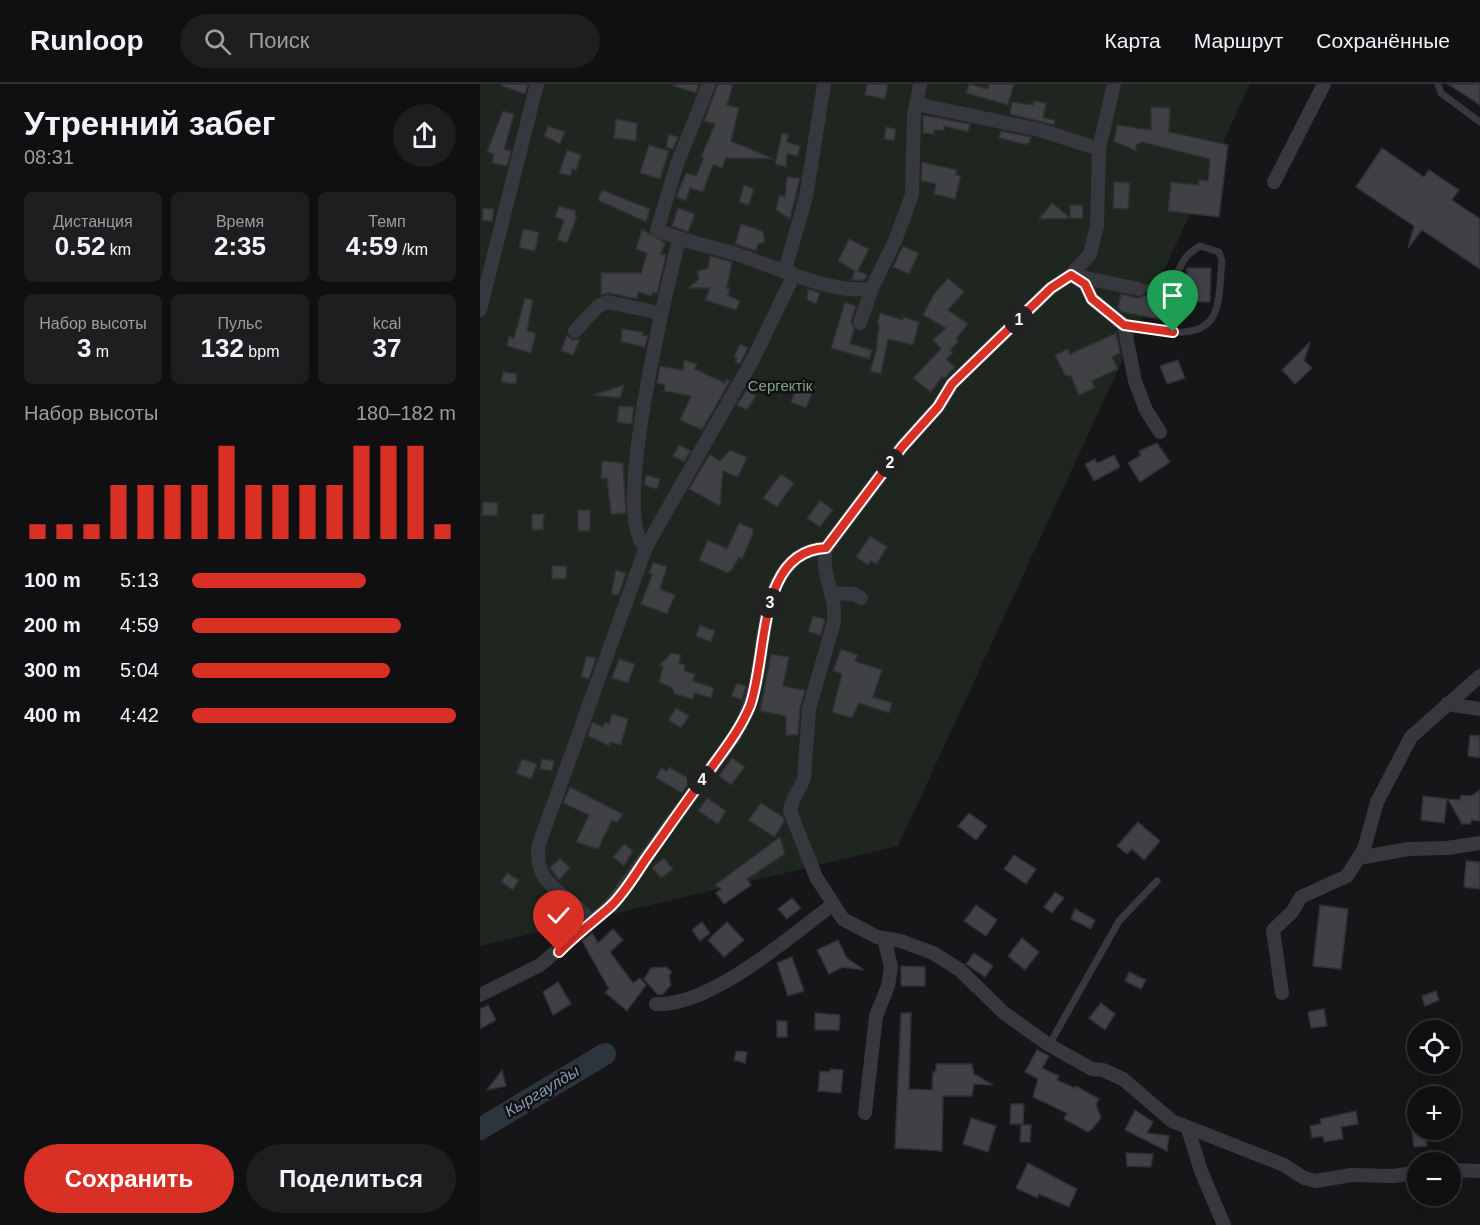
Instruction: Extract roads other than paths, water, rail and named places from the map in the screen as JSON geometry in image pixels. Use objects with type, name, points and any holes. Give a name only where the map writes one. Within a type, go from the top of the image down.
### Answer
[{"type":"street","points":[[480,310],[537,84]]},
{"type":"street","points":[[710,84],[657,223],[657,230],[679,240],[719,249],[824,284],[862,290],[872,288]]},
{"type":"street","points":[[590,921],[581,908],[553,887],[540,873],[536,862],[539,844],[646,546],[654,537],[699,451],[753,359],[791,281],[788,272],[806,197],[824,84]]},
{"type":"street","points":[[860,323],[872,288],[895,242],[912,195],[916,104],[920,84]]},
{"type":"street","points":[[1114,84],[1099,149],[1095,239],[1090,254],[1071,275],[1051,288],[952,384],[938,407],[902,447],[826,548],[824,567],[836,608],[809,709],[804,778],[801,789],[792,799],[790,811],[816,877],[843,919],[884,938],[916,945],[951,965],[1004,1013],[1049,1045],[1092,1070],[1112,1084],[1114,1088]]},
{"type":"street","points":[[1274,182],[1324,84]]},
{"type":"street","points":[[916,104],[1041,130],[1099,149]]},
{"type":"street","points":[[646,546],[638,537],[634,475],[660,313],[679,240]]},
{"type":"street","points":[[1071,275],[1139,289]]},
{"type":"street","points":[[1071,275],[1085,284],[1092,299],[1124,325],[1135,381],[1146,410],[1160,432]]},
{"type":"street","points":[[575,331],[598,306],[607,302],[660,313]]},
{"type":"street","points":[[480,995],[540,965],[559,952],[590,921],[610,906],[632,880],[743,721],[756,683],[774,586],[783,571],[810,548],[826,548]]},
{"type":"street","points":[[831,593],[858,594]]},
{"type":"street","points":[[1282,993],[1273,930],[1292,912],[1301,897],[1347,876],[1359,858],[1377,802],[1411,737],[1480,676]]},
{"type":"street","points":[[1447,704],[1480,709]]},
{"type":"street","points":[[1359,858],[1408,849],[1448,848],[1480,843]]},
{"type":"street","points":[[656,1004],[672,1005],[692,1000],[716,987],[784,942],[832,905]]},
{"type":"street","points":[[865,1113],[876,1016],[888,986],[891,967],[884,938]]},
{"type":"street","points":[[1092,1070],[1103,1070],[1123,1079],[1172,1121],[1284,1165],[1304,1178],[1316,1181],[1351,1175],[1394,1176],[1407,1174]]},
{"type":"street","points":[[1188,1129],[1201,1171],[1224,1225]]},
{"type":"street","points":[[1461,1170],[1480,1171]]},
{"type":"lane","points":[[1438,84],[1441,93],[1480,122]]},
{"type":"lane","points":[[1124,325],[1173,332],[1197,331],[1215,313],[1222,261],[1220,252],[1200,246],[1187,254],[1173,280],[1161,286],[1139,289]]},
{"type":"lane","points":[[1049,1045],[1119,921],[1157,881]]},
{"type":"waterway","name":"Кыргаулды","points":[[480,1129],[605,1054]]},
{"type":"park label","name":"Сергектік","points":[[780,385]]}]
